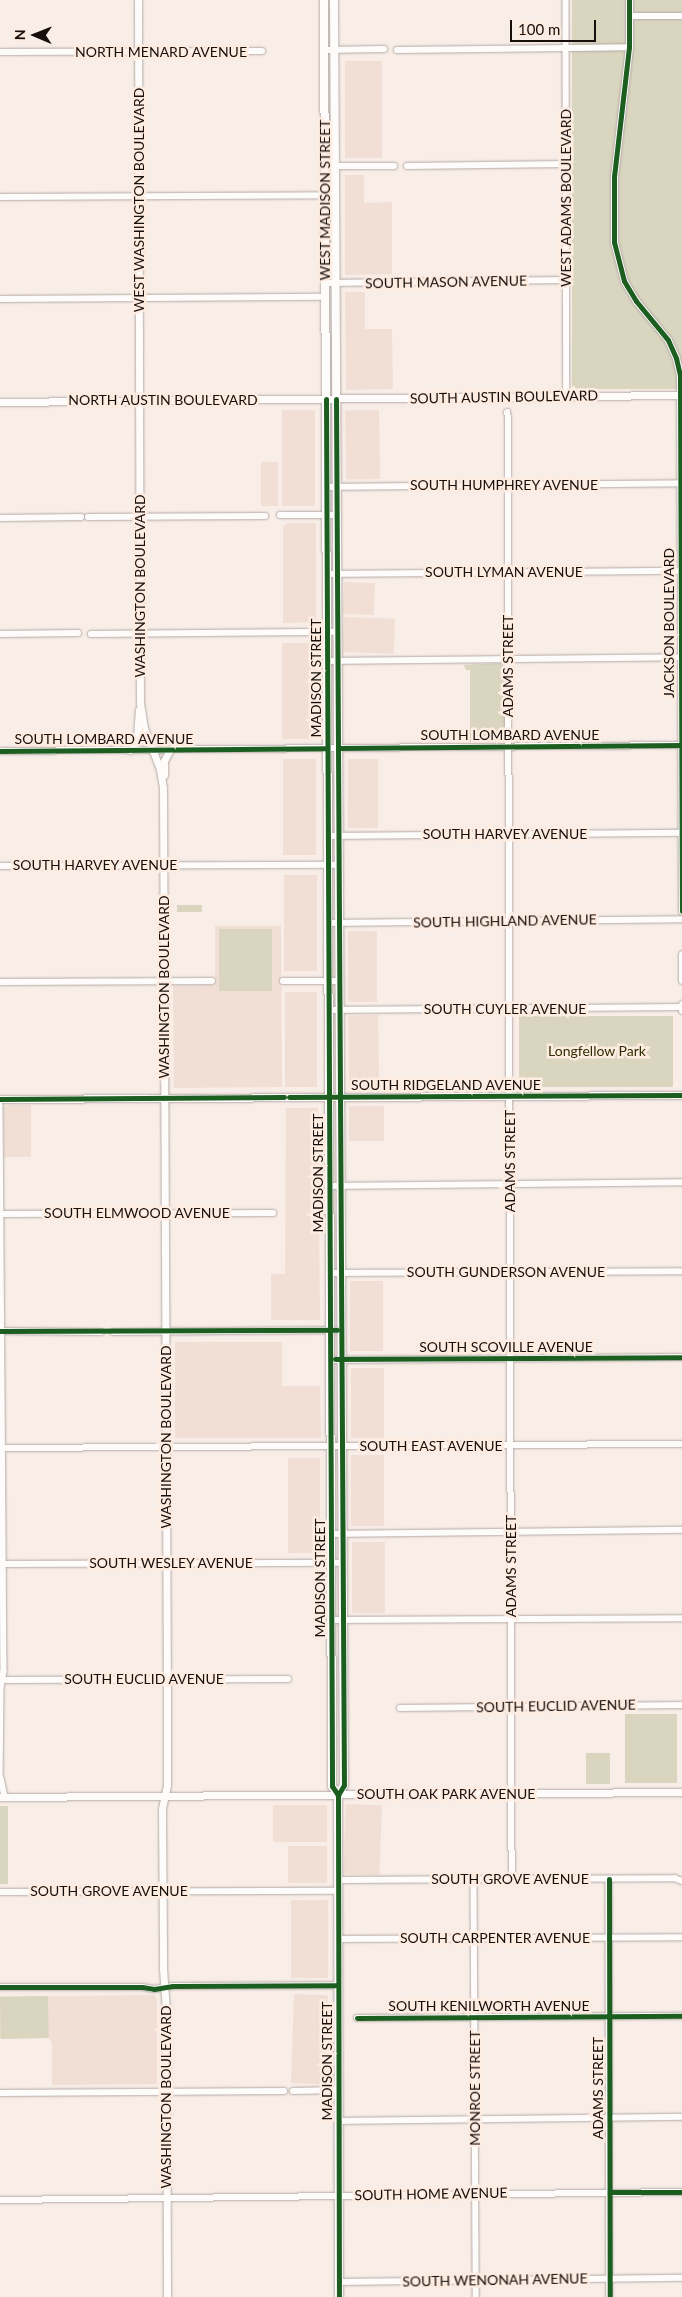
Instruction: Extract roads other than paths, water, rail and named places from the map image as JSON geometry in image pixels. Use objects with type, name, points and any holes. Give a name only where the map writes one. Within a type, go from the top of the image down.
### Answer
[{"type":"main road","name":"WEST MADISON STREET","points":[[324,0],[326,399]]},
{"type":"main road","name":"WEST MADISON STREET","points":[[334,0],[336,399]]},
{"type":"main road","name":"MADISON STREET","points":[[326,399],[332,1786],[338,1795]]},
{"type":"main road","name":"MADISON STREET","points":[[336,399],[344,1784],[338,1795],[339,2297]]},
{"type":"street","name":"WEST WASHINGTON BOULEVARD","points":[[138,0],[139,401]]},
{"type":"street","name":"WEST ADAMS BOULEVARD","points":[[566,0],[567,397]]},
{"type":"street","name":"JACKSON BOULEVARD","points":[[629,0],[629,47],[613,195],[616,256],[630,292],[658,325],[672,349],[679,367],[681,396],[682,911]]},
{"type":"street","points":[[630,16],[682,16]]},
{"type":"street","points":[[397,50],[629,47]]},
{"type":"street","points":[[324,50],[384,50]]},
{"type":"street","name":"NORTH MENARD AVENUE","points":[[0,52],[262,51]]},
{"type":"street","points":[[407,166],[566,164]]},
{"type":"street","points":[[325,166],[394,166]]},
{"type":"street","points":[[0,197],[335,195]]},
{"type":"street","name":"SOUTH MASON AVENUE","points":[[325,283],[567,280]]},
{"type":"street","points":[[0,300],[325,297]]},
{"type":"street","name":"SOUTH AUSTIN BOULEVARD","points":[[326,399],[681,396]]},
{"type":"street","name":"NORTH AUSTIN BOULEVARD","points":[[0,402],[326,399]]},
{"type":"street","name":"WASHINGTON BOULEVARD","points":[[139,401],[140,702],[144,728],[160,770],[163,788],[167,1775],[162,1809],[162,1891],[167,2091],[167,2297]]},
{"type":"street","name":"ADAMS STREET","points":[[508,412],[512,1879]]},
{"type":"street","name":"SOUTH HUMPHREY AVENUE","points":[[326,487],[681,483]]},
{"type":"street","points":[[280,515],[337,515]]},
{"type":"street","points":[[0,518],[265,516]]},
{"type":"street","name":"SOUTH LYMAN AVENUE","points":[[326,574],[681,571]]},
{"type":"street","points":[[90,634],[338,632]]},
{"type":"street","points":[[0,634],[78,633]]},
{"type":"street","points":[[327,661],[681,656]]},
{"type":"street","points":[[130,750],[134,747],[137,737],[137,719],[140,702]]},
{"type":"street","name":"SOUTH LOMBARD AVENUE","points":[[0,750],[682,745]]},
{"type":"street","points":[[163,788],[164,761],[170,749]]},
{"type":"street","name":"SOUTH HARVEY AVENUE","points":[[327,836],[682,833]]},
{"type":"street","name":"SOUTH HARVEY AVENUE","points":[[0,866],[339,865]]},
{"type":"street","name":"SOUTH HIGHLAND AVENUE","points":[[328,923],[682,919]]},
{"type":"street","points":[[682,954],[682,980]]},
{"type":"street","points":[[283,981],[340,980]]},
{"type":"street","points":[[0,982],[212,981]]},
{"type":"street","name":"SOUTH CUYLER AVENUE","points":[[329,1010],[682,1007]]},
{"type":"street","name":"SOUTH RIDGELAND AVENUE","points":[[0,1099],[682,1095]]},
{"type":"street","points":[[0,1105],[2,1564],[0,1778],[2,1797]]},
{"type":"street","points":[[329,1186],[682,1182]]},
{"type":"street","name":"SOUTH ELMWOOD AVENUE","points":[[1,1214],[273,1213]]},
{"type":"street","name":"SOUTH GUNDERSON AVENUE","points":[[330,1273],[682,1271]]},
{"type":"street","points":[[113,1332],[342,1330]]},
{"type":"street","points":[[1,1331],[101,1332]]},
{"type":"street","name":"SOUTH SCOVILLE AVENUE","points":[[330,1360],[682,1356]]},
{"type":"street","name":"SOUTH EAST AVENUE","points":[[1,1448],[682,1444]]},
{"type":"street","points":[[331,1534],[682,1530]]},
{"type":"street","name":"SOUTH WESLEY AVENUE","points":[[2,1564],[343,1563]]},
{"type":"street","points":[[331,1620],[682,1618]]},
{"type":"street","name":"SOUTH EUCLID AVENUE","points":[[1,1680],[288,1679]]},
{"type":"street","name":"SOUTH EUCLID AVENUE","points":[[400,1708],[682,1705]]},
{"type":"street","name":"SOUTH OAK PARK AVENUE","points":[[2,1797],[682,1792]]},
{"type":"street","name":"SOUTH GROVE AVENUE","points":[[338,1880],[674,1878],[682,1881]]},
{"type":"street","name":"ADAMS STREET","points":[[609,1879],[610,2297]]},
{"type":"street","name":"MONROE STREET","points":[[474,1880],[476,2297]]},
{"type":"street","name":"SOUTH GROVE AVENUE","points":[[0,1892],[338,1891]]},
{"type":"street","name":"SOUTH CARPENTER AVENUE","points":[[338,1940],[682,1937]]},
{"type":"street","points":[[0,1987],[142,1987],[159,1984],[163,1987],[338,1985]]},
{"type":"street","name":"SOUTH KENILWORTH AVENUE","points":[[357,2018],[682,2016]]},
{"type":"street","points":[[293,2091],[338,2090]]},
{"type":"street","points":[[0,2093],[284,2091]]},
{"type":"street","points":[[338,2121],[682,2118]]},
{"type":"street","name":"SOUTH HOME AVENUE","points":[[0,2200],[682,2192]]},
{"type":"street","name":"SOUTH WENONAH AVENUE","points":[[339,2282],[682,2278]]},
{"type":"park label","name":"Longfellow Park","points":[[597,1051]]}]
